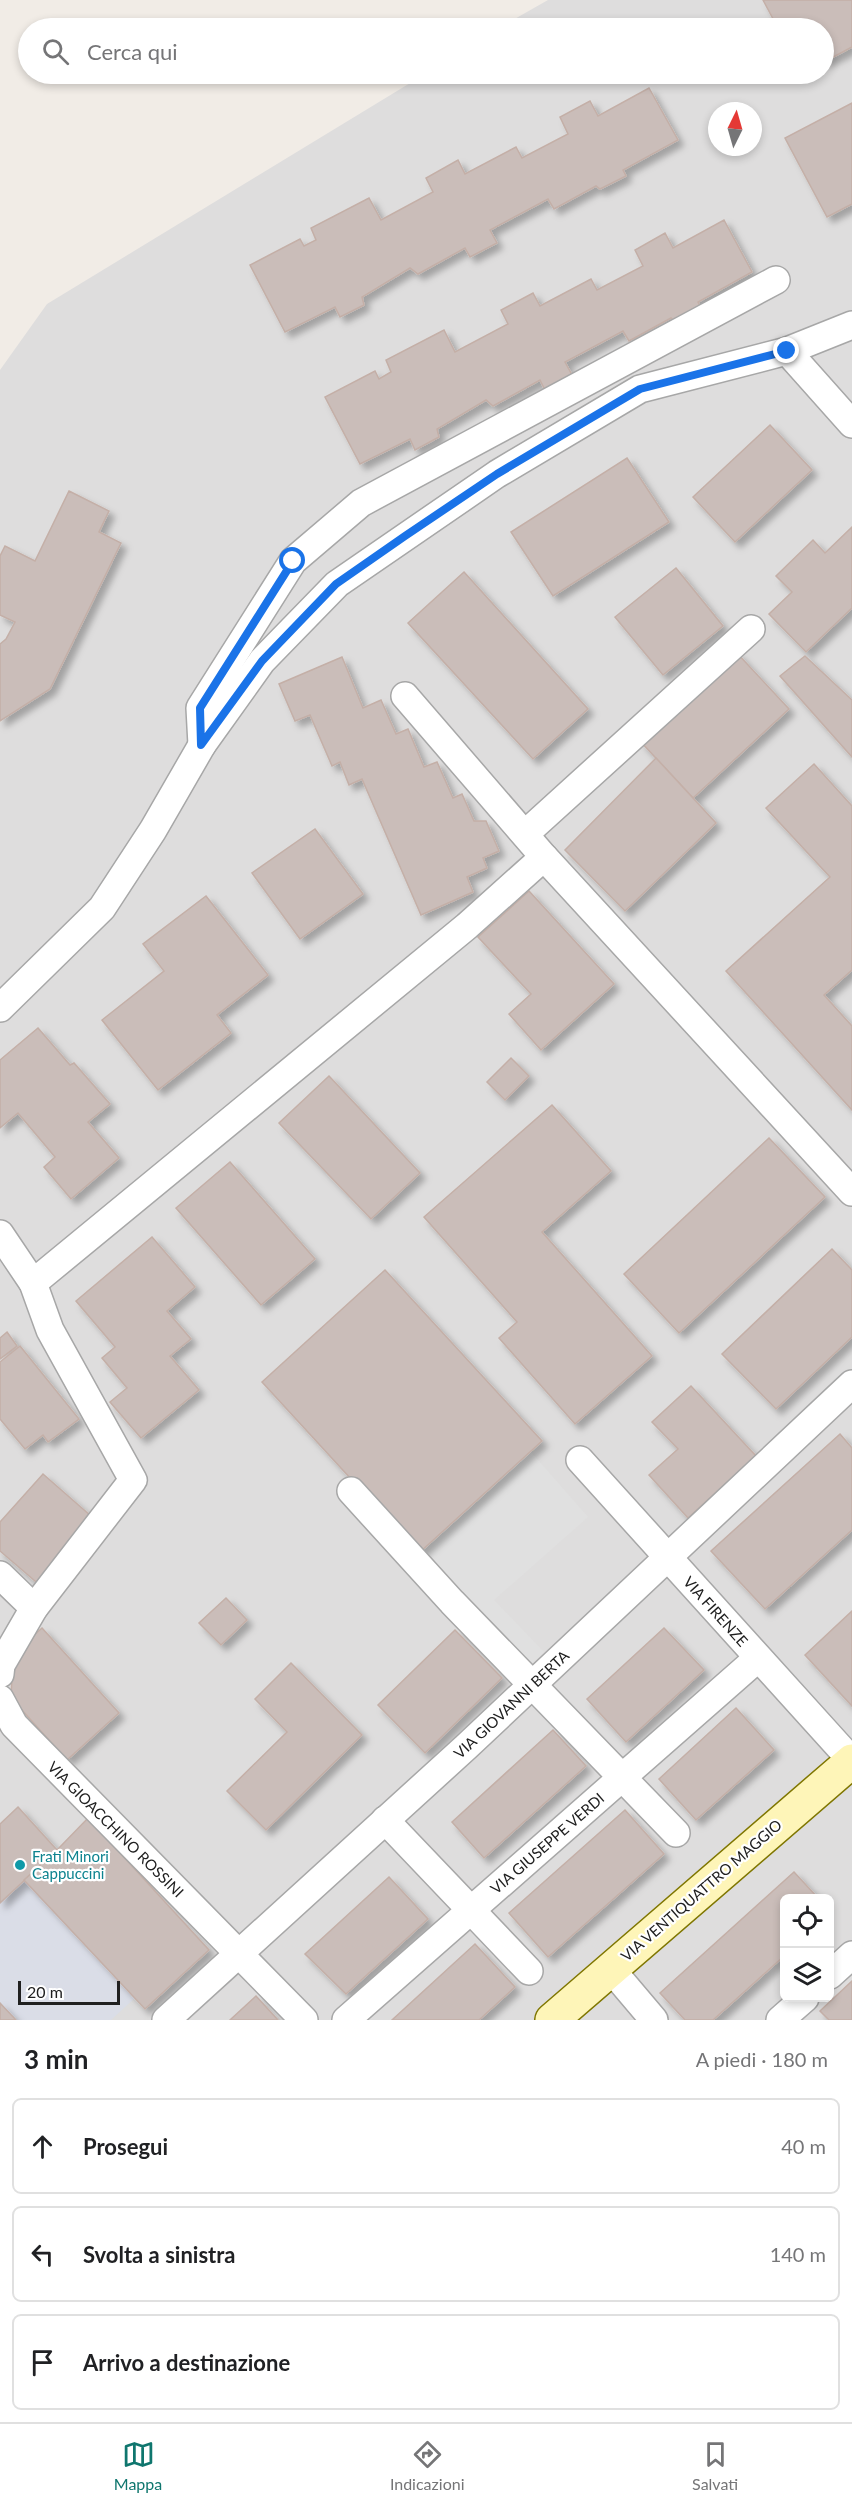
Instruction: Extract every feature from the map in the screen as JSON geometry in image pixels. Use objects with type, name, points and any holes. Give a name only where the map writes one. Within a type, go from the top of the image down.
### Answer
[{"type":"main road","name":"VIA VENTIQUATTRO MAGGIO","points":[[552,2020],[852,1761]]},
{"type":"street","points":[[201,745],[200,708],[293,561],[361,503],[776,280]]},
{"type":"street","points":[[0,1008],[102,908],[153,830],[201,745],[262,661],[336,584],[423,523],[515,463],[640,389],[787,351],[852,325]]},
{"type":"street","points":[[787,351],[852,424]]},
{"type":"street","points":[[525,834],[751,629]]},
{"type":"street","points":[[405,696],[544,857],[852,1192]]},
{"type":"street","points":[[33,1283],[466,926],[544,857]]},
{"type":"street","points":[[0,1234],[33,1283],[50,1330],[133,1480],[34,1608],[1,1665],[0,1674]]},
{"type":"street","name":"VIA GIOVANNI BERTA","points":[[166,2020],[385,1820],[852,1384]]},
{"type":"street","name":"VIA FIRENZE","points":[[580,1460],[852,1761]]},
{"type":"street","points":[[351,1491],[531,1684],[676,1833]]},
{"type":"street","points":[[0,1575],[34,1608]]},
{"type":"street","name":"VIA GIUSEPPE VERDI","points":[[346,2020],[758,1658]]},
{"type":"street","name":"VIA GIOACCHINO ROSSINI","points":[[0,1699],[14,1725],[238,1953]]},
{"type":"street","points":[[385,1820],[529,1971]]},
{"type":"street","points":[[238,1953],[304,2020]]},
{"type":"street","points":[[834,1971],[852,1955]]},
{"type":"street","points":[[610,1968],[654,2020]]},
{"type":"street","points":[[780,2020],[800,2002]]},
{"type":"shaded area","points":[[548,0],[852,0],[852,2020],[0,2020],[0,370],[47,304],[409,84],[834,84],[834,18],[516,18]]},
{"type":"shaded area","points":[[530,1451],[588,1517],[494,1600],[544,1652],[529,1666],[419,1553]]},
{"type":"shaded area","points":[[24,1880],[135,1998],[111,2020],[16,2020],[0,2003],[0,1903]]},
{"type":"building","points":[[763,0],[852,0],[852,47],[834,57],[834,18],[773,18]]},
{"type":"building","points":[[649,88],[678,140],[623,170],[626,176],[600,189],[596,186],[554,209],[548,199],[490,230],[497,243],[470,257],[465,248],[418,274],[410,268],[362,297],[364,305],[340,317],[335,307],[285,332],[250,265],[300,239],[304,246],[316,240],[311,228],[369,198],[381,220],[433,192],[426,178],[458,160],[465,174],[516,147],[522,158],[568,134],[560,117],[590,101],[598,116]]},
{"type":"building","points":[[852,103],[852,204],[827,217],[785,138]]},
{"type":"building","points":[[724,220],[752,272],[698,302],[701,308],[675,322],[671,318],[629,341],[623,331],[565,362],[572,375],[545,390],[540,380],[493,406],[486,400],[437,429],[439,437],[415,450],[410,439],[360,464],[325,397],[375,371],[379,379],[391,372],[386,360],[444,330],[455,352],[508,324],[501,310],[533,293],[540,306],[591,279],[597,290],[643,266],[635,250],[665,233],[673,248]]},
{"type":"building","points":[[770,425],[812,470],[735,542],[693,497]]},
{"type":"building","points":[[627,458],[669,522],[553,596],[511,532]]},
{"type":"building","points":[[69,491],[109,511],[99,532],[121,543],[50,689],[0,721],[0,644],[6,639],[15,622],[0,615],[0,556],[5,546],[35,561]]},
{"type":"building","points":[[852,527],[852,608],[806,652],[769,614],[792,592],[776,576],[813,540],[825,553]]},
{"type":"building","points":[[676,568],[723,626],[663,675],[615,617]]},
{"type":"building","points":[[464,572],[588,709],[533,759],[408,623]]},
{"type":"building","points":[[736,652],[789,709],[693,798],[640,741]]},
{"type":"building","points":[[805,656],[852,700],[852,757],[780,676]]},
{"type":"building","points":[[342,657],[363,708],[381,700],[396,734],[408,729],[424,767],[437,762],[453,798],[462,794],[474,821],[486,821],[499,851],[483,858],[487,868],[467,877],[473,892],[421,915],[362,779],[349,785],[340,762],[332,766],[310,715],[295,721],[279,684]]},
{"type":"building","points":[[656,758],[716,823],[625,911],[565,850]]},
{"type":"building","points":[[814,764],[852,806],[852,970],[824,995],[852,1026],[852,1110],[726,971],[830,877],[766,808]]},
{"type":"building","points":[[315,829],[363,894],[300,939],[252,873]]},
{"type":"building","points":[[529,891],[614,984],[541,1050],[509,1014],[531,994],[478,937]]},
{"type":"building","points":[[206,896],[268,975],[217,1015],[231,1033],[158,1090],[102,1020],[164,971],[143,944]]},
{"type":"building","points":[[38,1028],[70,1065],[74,1063],[110,1104],[88,1122],[119,1158],[71,1199],[44,1167],[55,1157],[18,1113],[0,1128],[0,1060]]},
{"type":"building","points":[[511,1058],[529,1076],[505,1100],[487,1082]]},
{"type":"building","points":[[329,1076],[420,1173],[371,1219],[279,1123]]},
{"type":"building","points":[[552,1105],[611,1171],[542,1232],[652,1356],[575,1424],[499,1338],[517,1322],[424,1217]]},
{"type":"building","points":[[769,1138],[825,1197],[679,1333],[624,1274]]},
{"type":"building","points":[[230,1162],[315,1259],[261,1305],[176,1208]]},
{"type":"building","points":[[152,1237],[195,1287],[167,1311],[191,1339],[170,1356],[199,1390],[141,1438],[110,1402],[127,1388],[102,1358],[115,1347],[76,1301]]},
{"type":"building","points":[[832,1249],[852,1270],[852,1337],[776,1409],[722,1354]]},
{"type":"building","points":[[385,1270],[542,1441],[419,1553],[262,1382]]},
{"type":"building","points":[[7,1332],[17,1346],[0,1359],[0,1338]]},
{"type":"building","points":[[20,1346],[79,1419],[48,1442],[43,1435],[25,1449],[0,1419],[0,1362]]},
{"type":"building","points":[[691,1386],[756,1456],[688,1518],[649,1475],[678,1449],[652,1422]]},
{"type":"building","points":[[840,1434],[852,1448],[852,1530],[765,1609],[711,1551]]},
{"type":"building","points":[[43,1474],[99,1523],[42,1587],[0,1551],[0,1522]]},
{"type":"building","points":[[226,1598],[247,1620],[221,1645],[199,1623]]},
{"type":"building","points":[[852,1611],[852,1706],[805,1655]]},
{"type":"building","points":[[42,1628],[119,1713],[67,1760],[11,1698],[13,1654]]},
{"type":"building","points":[[664,1628],[704,1670],[626,1742],[587,1699]]},
{"type":"building","points":[[455,1630],[502,1678],[425,1753],[378,1705]]},
{"type":"building","points":[[291,1663],[362,1735],[266,1830],[227,1791],[287,1732],[255,1699]]},
{"type":"building","points":[[736,1708],[774,1750],[696,1820],[659,1779]]},
{"type":"building","points":[[553,1730],[586,1766],[484,1858],[452,1822]]},
{"type":"building","name":"Frati Minori Cappuccini","points":[[18,1807],[57,1850],[0,1903],[0,1824]]},
{"type":"building","points":[[625,1810],[664,1854],[548,1957],[509,1913]]},
{"type":"building","points":[[88,1818],[209,1950],[145,2009],[24,1880]]},
{"type":"building","points":[[794,1872],[814,1894],[780,1894],[780,1960],[713,2020],[685,2020],[660,1993]]},
{"type":"building","points":[[389,1877],[428,1919],[346,1994],[305,1954]]},
{"type":"building","points":[[475,1944],[515,1987],[479,2020],[392,2020]]},
{"type":"building","points":[[852,1981],[852,2020],[829,2020],[820,2011],[830,2002],[834,2002],[834,1998]]},
{"type":"building","points":[[256,1996],[278,2020],[230,2020]]},
{"type":"building","points":[[0,2003],[16,2020],[0,2020]]},
{"type":"place","name":"Frati Minori Cappuccini","points":[[20,1865]]},
{"type":"route","points":[[293,561],[200,708],[201,745],[262,661],[336,584],[497,474],[559,435],[640,389],[787,351]]}]
